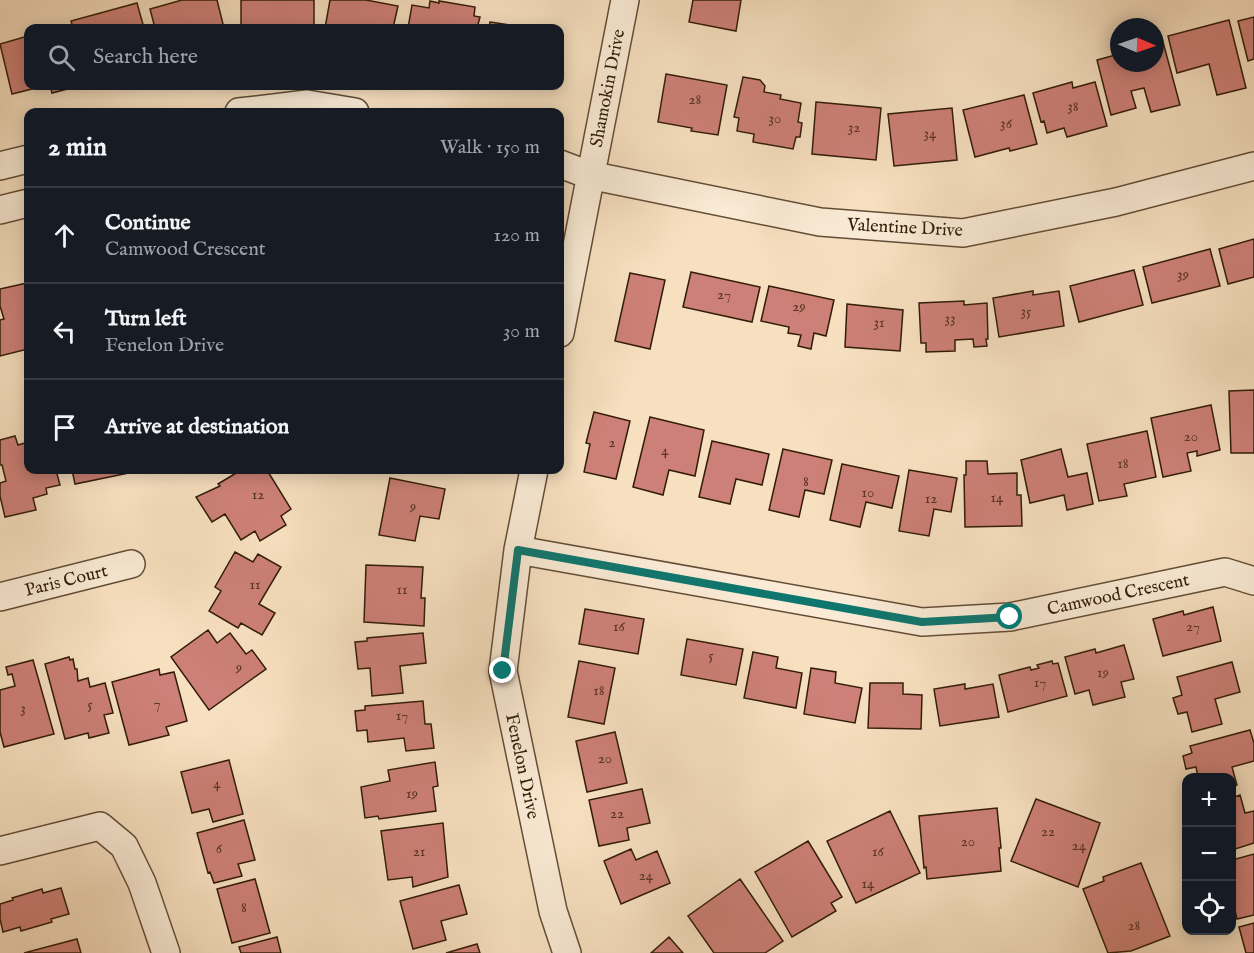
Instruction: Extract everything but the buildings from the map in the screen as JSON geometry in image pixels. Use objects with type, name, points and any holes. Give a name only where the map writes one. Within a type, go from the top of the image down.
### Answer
[{"type":"street","name":"Shamokin Drive","points":[[589,175],[625,0]]},
{"type":"street","points":[[273,108],[307,104],[331,108]]},
{"type":"street","points":[[0,166],[24,160]]},
{"type":"street","name":"Valentine Drive","points":[[564,166],[589,175],[820,222],[963,233],[1116,202],[1254,166]]},
{"type":"street","name":"Valentine Drive","points":[[564,176],[589,175]]},
{"type":"street","points":[[564,311],[589,175]]},
{"type":"street","points":[[0,210],[24,204]]},
{"type":"street","name":"Fenelon Drive","points":[[533,474],[518,550],[503,671],[553,911],[567,953]]},
{"type":"street","name":"Camwood Crescent","points":[[518,550],[922,622],[1010,617],[1225,572],[1254,581]]},
{"type":"street","name":"Paris Court","points":[[0,597],[131,564]]},
{"type":"street","points":[[0,851],[100,826],[124,846],[142,883],[166,953]]},
{"type":"route","points":[[503,671],[518,550],[922,622],[1010,617]]}]
